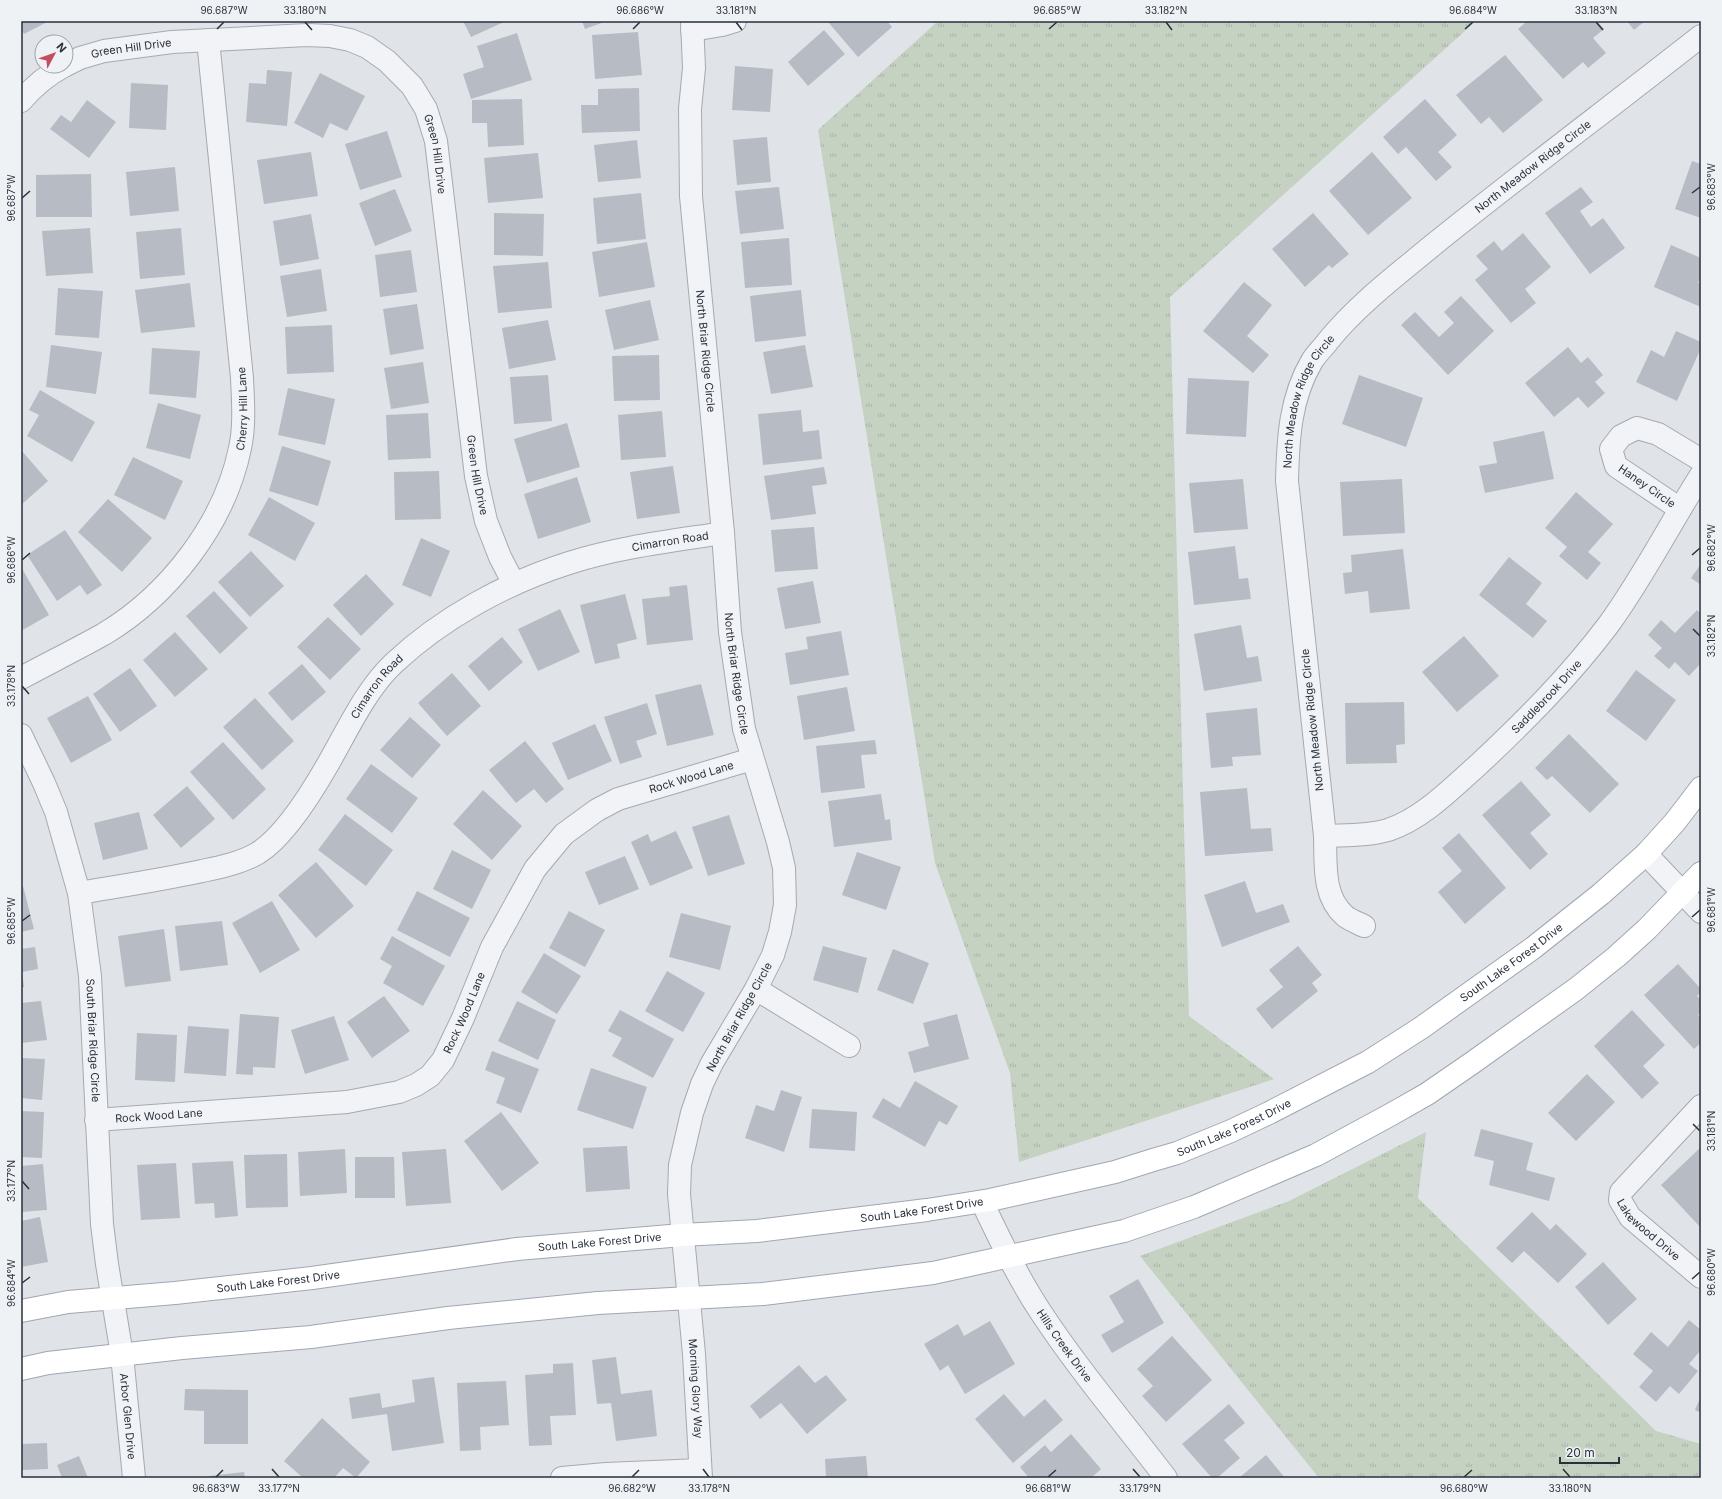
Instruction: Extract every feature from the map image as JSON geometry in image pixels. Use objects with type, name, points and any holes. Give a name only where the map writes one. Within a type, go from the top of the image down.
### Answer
[{"type":"main road","name":"South Lake Forest Drive","points":[[21,1311],[68,1302],[175,1293],[312,1278],[518,1249],[682,1235],[757,1231],[927,1210],[982,1202],[1115,1172],[1177,1153],[1244,1125],[1368,1062],[1421,1028],[1533,948],[1601,894],[1646,854],[1675,822],[1701,788]]},
{"type":"main road","points":[[21,1369],[48,1363],[182,1348],[311,1337],[472,1316],[598,1303],[763,1294],[933,1273],[1009,1258],[1124,1231],[1194,1208],[1316,1155],[1427,1094],[1472,1064],[1576,989],[1616,957],[1647,929],[1701,874]]},
{"type":"street","points":[[692,26],[722,25],[735,21]]},
{"type":"street","name":"North Briar Ridge Circle","points":[[689,1299],[679,1194],[680,1165],[692,1113],[702,1084],[712,1063],[756,989],[773,955],[780,932],[785,905],[784,868],[778,842],[744,729],[730,632],[723,533],[691,196],[690,109],[694,68],[692,26]]},
{"type":"street","name":"Green Hill Drive","points":[[74,61],[104,51],[172,42],[307,35],[330,36],[350,40],[367,47],[387,61],[412,86],[426,108],[436,141],[476,476],[486,521],[500,557],[514,584]]},
{"type":"street","name":"North Meadow Ridge Circle","points":[[1364,926],[1345,916],[1333,902],[1326,882],[1325,836],[1287,480],[1288,434],[1296,399],[1304,376],[1313,360],[1342,324],[1385,285],[1463,222],[1701,36]]},
{"type":"street","name":"Cherry Hill Lane","points":[[21,678],[105,633],[130,616],[166,584],[194,551],[218,511],[236,468],[241,446],[243,411],[242,378],[208,40]]},
{"type":"street","name":"Green Hill Drive","points":[[21,101],[50,74]]},
{"type":"street","name":"Haney Circle","points":[[1680,509],[1616,466],[1611,450],[1621,436],[1637,428],[1658,434],[1701,460]]},
{"type":"street","name":"Saddlebrook Drive","points":[[1325,836],[1366,835],[1388,829],[1415,817],[1452,788],[1520,726],[1565,678],[1609,624],[1634,588],[1701,475]]},
{"type":"street","name":"Cimarron Road","points":[[79,892],[177,877],[242,861],[259,852],[275,838],[296,813],[323,772],[372,688],[392,664],[436,630],[464,612],[514,584],[570,563],[626,549],[723,533]]},
{"type":"street","name":"South Briar Ridge Circle","points":[[21,735],[56,812],[79,892],[90,976],[97,1083],[96,1120],[102,1224],[122,1355]]},
{"type":"street","name":"Rock Wood Lane","points":[[96,1120],[347,1102],[399,1092],[416,1085],[430,1076],[443,1060],[463,1018],[492,947],[535,868],[564,834],[597,810],[618,799],[752,759]]},
{"type":"street","points":[[1646,854],[1701,912]]},
{"type":"street","points":[[756,989],[849,1046]]},
{"type":"street","name":"Lakewood Drive","points":[[1701,1106],[1621,1192],[1620,1200],[1630,1218],[1701,1277]]},
{"type":"street","name":"Hills Creek Drive","points":[[982,1202],[1009,1258],[1029,1293],[1060,1340],[1166,1478]]},
{"type":"street","name":"Morning Glory Way","points":[[689,1299],[694,1354],[700,1474]]},
{"type":"street","name":"Arbor Glen Drive","points":[[122,1355],[134,1478]]},
{"type":"street","points":[[562,1478],[606,1474],[700,1474]]},
{"type":"green space","points":[[938,21],[1476,21],[1170,297],[1189,1016],[1274,1079],[1019,1162],[1010,1073],[935,863],[818,130]]},
{"type":"green space","points":[[1426,1132],[1418,1198],[1656,1431],[1701,1444],[1701,1478],[1319,1478],[1140,1256],[1289,1201]]},
{"type":"building","points":[[21,21],[49,21],[24,34],[21,28]]},
{"type":"building","points":[[463,21],[506,21],[471,37]]},
{"type":"building","points":[[582,21],[607,21],[585,29]]},
{"type":"building","points":[[887,21],[892,27],[858,57],[828,22]]},
{"type":"building","points":[[1527,21],[1597,21],[1604,29],[1593,38],[1606,53],[1588,68],[1583,62],[1563,79],[1518,29]]},
{"type":"building","points":[[1627,21],[1645,21],[1634,30]]},
{"type":"building","points":[[824,30],[845,54],[808,86],[788,62]]},
{"type":"building","points":[[638,32],[642,75],[595,79],[592,35]]},
{"type":"building","points":[[517,33],[532,80],[471,99],[463,74],[484,67],[477,46]]},
{"type":"building","points":[[1505,55],[1543,100],[1503,133],[1489,117],[1481,124],[1456,95]]},
{"type":"building","points":[[735,66],[773,69],[770,112],[732,110]]},
{"type":"building","points":[[267,70],[292,72],[287,126],[246,122],[249,83],[266,84]]},
{"type":"building","points":[[320,73],[365,96],[347,131],[330,123],[323,138],[294,123]]},
{"type":"building","points":[[131,83],[168,85],[166,130],[129,128]]},
{"type":"building","points":[[639,88],[640,131],[582,133],[581,105],[598,105],[598,89]]},
{"type":"building","points":[[522,99],[524,145],[488,147],[487,123],[472,123],[472,100]]},
{"type":"building","points":[[1425,99],[1457,135],[1438,152],[1452,167],[1436,181],[1406,147],[1398,154],[1383,137]]},
{"type":"building","points":[[87,100],[116,122],[89,158],[50,129],[61,115],[71,122]]},
{"type":"building","points":[[387,131],[402,177],[360,190],[345,144]]},
{"type":"building","points":[[767,137],[771,182],[737,185],[733,140]]},
{"type":"building","points":[[637,140],[641,178],[598,182],[594,145]]},
{"type":"building","points":[[311,152],[318,196],[264,204],[257,160]]},
{"type":"building","points":[[1372,152],[1412,198],[1368,235],[1329,191]]},
{"type":"building","points":[[538,153],[543,198],[488,203],[484,158]]},
{"type":"building","points":[[1692,161],[1701,164],[1701,218],[1675,209]]},
{"type":"building","points":[[175,167],[179,211],[130,216],[126,172]]},
{"type":"building","points":[[91,174],[92,217],[36,217],[36,175]]},
{"type":"building","points":[[779,187],[784,229],[740,234],[735,191]]},
{"type":"building","points":[[1581,187],[1593,202],[1580,211],[1591,227],[1603,218],[1625,248],[1590,274],[1545,213]]},
{"type":"building","points":[[395,189],[412,231],[375,246],[359,203]]},
{"type":"building","points":[[641,193],[646,239],[597,244],[593,198]]},
{"type":"building","points":[[494,213],[544,214],[543,256],[494,255]]},
{"type":"building","points":[[1313,213],[1349,254],[1332,268],[1329,265],[1305,287],[1272,249]]},
{"type":"building","points":[[311,214],[319,259],[280,266],[273,221]]},
{"type":"building","points":[[90,228],[93,273],[46,276],[42,231]]},
{"type":"building","points":[[181,228],[185,275],[140,279],[136,232]]},
{"type":"building","points":[[1523,233],[1551,267],[1525,289],[1536,303],[1511,323],[1475,280],[1488,269],[1476,256],[1494,241],[1502,251]]},
{"type":"building","points":[[789,238],[792,285],[745,288],[741,242]]},
{"type":"building","points":[[647,242],[655,287],[599,297],[592,252]]},
{"type":"building","points":[[1671,245],[1701,258],[1701,277],[1698,283],[1701,284],[1701,307],[1654,287]]},
{"type":"building","points":[[411,250],[417,292],[380,297],[375,255]]},
{"type":"building","points":[[548,262],[552,308],[498,313],[493,266]]},
{"type":"building","points":[[321,269],[327,311],[287,317],[280,276]]},
{"type":"building","points":[[1244,282],[1272,305],[1247,336],[1269,355],[1253,373],[1203,331]]},
{"type":"building","points":[[190,283],[195,327],[141,333],[135,290]]},
{"type":"building","points":[[58,288],[103,291],[99,338],[55,335]]},
{"type":"building","points":[[801,290],[806,336],[755,342],[750,296]]},
{"type":"building","points":[[1461,296],[1494,331],[1448,375],[1401,325],[1415,312],[1439,337],[1454,323],[1444,312]]},
{"type":"building","points":[[650,300],[659,340],[614,350],[605,310]]},
{"type":"building","points":[[417,304],[424,349],[390,355],[383,309]]},
{"type":"building","points":[[548,320],[556,360],[509,369],[502,328]]},
{"type":"building","points":[[332,325],[334,372],[287,374],[285,327]]},
{"type":"building","points":[[1676,331],[1701,342],[1701,348],[1677,401],[1636,382],[1651,350],[1664,357]]},
{"type":"building","points":[[51,345],[102,352],[96,394],[46,387]]},
{"type":"building","points":[[805,345],[813,387],[771,394],[763,352]]},
{"type":"building","points":[[1568,347],[1581,363],[1588,357],[1603,375],[1595,382],[1605,393],[1588,408],[1578,397],[1554,417],[1525,383]]},
{"type":"building","points":[[152,348],[200,351],[196,398],[149,394]]},
{"type":"building","points":[[659,355],[660,400],[614,401],[612,356]]},
{"type":"building","points":[[423,362],[429,403],[391,409],[384,368]]},
{"type":"building","points":[[548,375],[552,421],[514,424],[510,377]]},
{"type":"building","points":[[1359,375],[1423,398],[1406,447],[1342,424]]},
{"type":"building","points":[[1188,378],[1249,381],[1246,437],[1186,434]]},
{"type":"building","points":[[288,388],[335,399],[325,445],[278,435]]},
{"type":"building","points":[[40,390],[95,422],[72,462],[27,436],[39,415],[29,410]]},
{"type":"building","points":[[158,403],[201,415],[190,459],[146,448]]},
{"type":"building","points":[[801,410],[803,432],[819,430],[822,459],[763,465],[758,414]]},
{"type":"building","points":[[662,411],[666,457],[621,460],[618,415]]},
{"type":"building","points":[[428,413],[431,458],[388,460],[386,415]]},
{"type":"building","points":[[567,423],[580,467],[527,483],[514,439]]},
{"type":"building","points":[[1544,431],[1554,479],[1485,493],[1479,466],[1497,463],[1493,442]]},
{"type":"building","points":[[282,446],[331,461],[318,506],[269,491]]},
{"type":"building","points":[[21,450],[48,481],[21,505]]},
{"type":"building","points":[[133,457],[183,481],[165,520],[114,495]]},
{"type":"building","points":[[673,466],[680,513],[637,519],[630,472]]},
{"type":"building","points":[[824,467],[827,484],[812,486],[816,514],[771,520],[764,476]]},
{"type":"building","points":[[439,471],[441,519],[395,520],[394,472]]},
{"type":"building","points":[[577,477],[591,522],[538,539],[524,494]]},
{"type":"building","points":[[1243,479],[1248,529],[1194,533],[1189,483]]},
{"type":"building","points":[[1402,479],[1405,533],[1343,536],[1340,482]]},
{"type":"building","points":[[1576,492],[1613,524],[1588,552],[1601,563],[1587,580],[1559,556],[1567,547],[1545,528]]},
{"type":"building","points":[[269,497],[315,523],[295,561],[248,535]]},
{"type":"building","points":[[108,499],[152,538],[122,572],[78,532]]},
{"type":"building","points":[[814,527],[818,569],[775,572],[771,530]]},
{"type":"building","points":[[65,530],[102,585],[87,595],[80,585],[57,601],[27,555]]},
{"type":"building","points":[[421,538],[450,551],[431,597],[402,585]]},
{"type":"building","points":[[1235,546],[1239,579],[1248,578],[1251,599],[1194,605],[1188,552]]},
{"type":"building","points":[[1403,549],[1410,609],[1370,613],[1368,591],[1345,594],[1343,573],[1352,572],[1351,555]]},
{"type":"building","points":[[251,551],[284,586],[250,617],[218,582]]},
{"type":"building","points":[[1509,557],[1542,583],[1526,604],[1547,621],[1533,638],[1479,595]]},
{"type":"building","points":[[1701,564],[1701,585],[1691,578]]},
{"type":"building","points":[[21,567],[49,615],[21,631]]},
{"type":"building","points":[[366,574],[394,604],[361,636],[333,605]]},
{"type":"building","points":[[813,581],[821,623],[785,629],[777,588]]},
{"type":"building","points":[[687,585],[693,640],[647,645],[642,599],[670,596],[669,587]]},
{"type":"building","points":[[214,591],[248,628],[220,654],[186,616]]},
{"type":"building","points":[[625,594],[637,639],[617,644],[620,658],[595,664],[580,605]]},
{"type":"building","points":[[560,609],[580,652],[538,671],[518,629]]},
{"type":"building","points":[[1697,610],[1701,614],[1701,663],[1689,676],[1675,662],[1669,669],[1654,656],[1662,648],[1648,635],[1661,620],[1675,633]]},
{"type":"building","points":[[328,617],[361,649],[330,680],[297,647]]},
{"type":"building","points":[[1241,625],[1247,658],[1258,656],[1262,681],[1204,691],[1194,634]]},
{"type":"building","points":[[841,631],[849,675],[790,685],[785,653],[808,649],[806,637]]},
{"type":"building","points":[[175,632],[208,669],[175,697],[143,660]]},
{"type":"building","points":[[1464,636],[1499,676],[1457,712],[1422,672]]},
{"type":"building","points":[[502,637],[523,662],[489,691],[468,666]]},
{"type":"building","points":[[302,664],[326,692],[292,721],[268,693]]},
{"type":"building","points":[[130,668],[157,706],[120,732],[93,694]]},
{"type":"building","points":[[1636,670],[1676,700],[1646,741],[1606,711]]},
{"type":"building","points":[[452,673],[481,706],[447,736],[418,703]]},
{"type":"building","points":[[701,684],[714,735],[667,746],[655,695]]},
{"type":"building","points":[[847,687],[855,731],[804,740],[797,696]]},
{"type":"building","points":[[88,696],[112,740],[71,763],[47,718]]},
{"type":"building","points":[[255,698],[294,741],[262,770],[223,727]]},
{"type":"building","points":[[1404,702],[1405,744],[1396,745],[1397,763],[1346,764],[1345,703]]},
{"type":"building","points":[[647,703],[657,734],[636,741],[642,757],[620,764],[604,717]]},
{"type":"building","points":[[1257,708],[1261,755],[1232,757],[1233,766],[1211,768],[1206,713]]},
{"type":"building","points":[[410,717],[441,745],[412,778],[380,750]]},
{"type":"building","points":[[595,724],[612,761],[568,780],[552,743]]},
{"type":"building","points":[[1569,734],[1619,784],[1590,813],[1552,776],[1547,780],[1535,768]]},
{"type":"building","points":[[875,740],[877,754],[861,755],[865,788],[821,793],[816,746]]},
{"type":"building","points":[[525,741],[564,789],[546,803],[534,789],[516,803],[489,770]]},
{"type":"building","points":[[223,742],[266,789],[233,820],[190,772]]},
{"type":"building","points":[[371,764],[418,798],[392,833],[346,799]]},
{"type":"building","points":[[1521,781],[1551,815],[1530,833],[1548,854],[1530,870],[1482,815]]},
{"type":"building","points":[[187,786],[215,819],[181,848],[153,815]]},
{"type":"building","points":[[1247,788],[1251,829],[1271,828],[1273,851],[1205,856],[1200,792]]},
{"type":"building","points":[[483,790],[522,826],[492,860],[453,824]]},
{"type":"building","points":[[881,794],[885,820],[890,819],[892,840],[834,847],[828,801]]},
{"type":"building","points":[[139,812],[148,849],[103,860],[94,823]]},
{"type":"building","points":[[345,814],[393,850],[366,886],[318,850]]},
{"type":"building","points":[[729,815],[745,864],[708,876],[692,827]]},
{"type":"building","points":[[676,831],[693,868],[650,886],[631,842],[648,834],[651,842]]},
{"type":"building","points":[[1459,833],[1506,888],[1465,924],[1438,892],[1462,871],[1442,848]]},
{"type":"building","points":[[452,850],[491,870],[472,909],[433,889]]},
{"type":"building","points":[[857,852],[901,867],[886,910],[842,895]]},
{"type":"building","points":[[625,856],[639,889],[599,905],[585,872]]},
{"type":"building","points":[[316,862],[354,906],[316,938],[278,895]]},
{"type":"building","points":[[1245,881],[1256,913],[1283,904],[1290,922],[1222,947],[1204,895]]},
{"type":"building","points":[[21,886],[23,886],[34,929],[21,932]]},
{"type":"building","points":[[417,891],[470,918],[450,957],[397,930]]},
{"type":"building","points":[[272,901],[300,950],[260,973],[232,923]]},
{"type":"building","points":[[569,911],[605,930],[585,967],[549,948]]},
{"type":"building","points":[[681,913],[731,926],[720,970],[669,957]]},
{"type":"building","points":[[222,921],[228,965],[180,971],[175,926]]},
{"type":"building","points":[[164,929],[171,981],[125,987],[118,936]]},
{"type":"building","points":[[392,936],[445,966],[423,1006],[383,983],[392,966],[380,959]]},
{"type":"building","points":[[823,946],[867,958],[858,993],[813,980]]},
{"type":"building","points":[[1298,946],[1322,975],[1312,983],[1318,991],[1272,1029],[1256,1009],[1283,987],[1269,970]]},
{"type":"building","points":[[35,947],[38,969],[22,972],[24,987],[21,988],[21,949]]},
{"type":"building","points":[[893,949],[929,963],[913,1004],[877,990]]},
{"type":"building","points":[[544,953],[581,976],[557,1014],[521,992]]},
{"type":"building","points":[[1678,964],[1701,989],[1701,992],[1697,996],[1701,1001],[1701,1012],[1698,1015],[1701,1019],[1701,1043],[1694,1049],[1644,995]]},
{"type":"building","points":[[667,971],[705,993],[683,1032],[645,1011]]},
{"type":"building","points":[[384,996],[410,1031],[372,1058],[347,1022]]},
{"type":"building","points":[[41,1001],[47,1040],[21,1043],[21,1003]]},
{"type":"building","points":[[517,1001],[556,1020],[538,1060],[498,1041]]},
{"type":"building","points":[[620,1010],[674,1039],[653,1078],[612,1056],[622,1038],[608,1031]]},
{"type":"building","points":[[1632,1010],[1665,1045],[1643,1066],[1659,1083],[1642,1099],[1594,1046]]},
{"type":"building","points":[[240,1014],[279,1017],[275,1068],[253,1067],[253,1075],[236,1074]]},
{"type":"building","points":[[957,1014],[969,1059],[914,1073],[908,1052],[929,1046],[923,1023]]},
{"type":"building","points":[[334,1016],[349,1060],[305,1074],[291,1030]]},
{"type":"building","points":[[188,1026],[229,1029],[226,1076],[184,1073]]},
{"type":"building","points":[[137,1033],[177,1035],[175,1082],[135,1080]]},
{"type":"building","points":[[492,1051],[539,1069],[521,1113],[496,1103],[505,1078],[485,1070]]},
{"type":"building","points":[[21,1058],[45,1059],[42,1100],[21,1098]]},
{"type":"building","points":[[591,1068],[647,1087],[633,1129],[577,1110]]},
{"type":"building","points":[[1587,1074],[1615,1102],[1576,1141],[1548,1113]]},
{"type":"building","points":[[915,1081],[958,1106],[947,1125],[939,1121],[925,1147],[872,1117],[883,1098],[900,1108]]},
{"type":"building","points":[[781,1090],[802,1097],[784,1152],[745,1138],[756,1105],[774,1111]]},
{"type":"building","points":[[812,1109],[857,1112],[855,1151],[809,1148]]},
{"type":"building","points":[[21,1111],[44,1112],[42,1158],[21,1157]]},
{"type":"building","points":[[501,1112],[539,1163],[502,1191],[464,1141]]},
{"type":"building","points":[[1481,1129],[1533,1143],[1526,1170],[1555,1178],[1549,1201],[1489,1185],[1494,1161],[1474,1156]]},
{"type":"building","points":[[627,1146],[630,1189],[586,1192],[583,1148]]},
{"type":"building","points":[[1700,1148],[1701,1149],[1701,1228],[1661,1185]]},
{"type":"building","points":[[345,1149],[347,1193],[300,1196],[298,1152]]},
{"type":"building","points":[[446,1149],[451,1203],[406,1206],[402,1152]]},
{"type":"building","points":[[287,1154],[288,1207],[246,1208],[244,1155]]},
{"type":"building","points":[[355,1157],[394,1157],[395,1198],[355,1198]]},
{"type":"building","points":[[233,1161],[238,1216],[215,1218],[214,1203],[195,1204],[192,1163]]},
{"type":"building","points":[[176,1163],[180,1218],[141,1220],[137,1165]]},
{"type":"building","points":[[43,1164],[47,1210],[21,1212],[21,1166]]},
{"type":"building","points":[[1532,1212],[1550,1230],[1556,1224],[1587,1254],[1558,1283],[1524,1251],[1512,1263],[1496,1248]]},
{"type":"building","points":[[40,1217],[48,1262],[21,1267],[21,1221]]},
{"type":"building","points":[[1603,1262],[1637,1299],[1608,1325],[1575,1287]]},
{"type":"building","points":[[1138,1279],[1164,1323],[1112,1353],[1101,1335],[1124,1322],[1109,1296]]},
{"type":"building","points":[[1689,1320],[1701,1330],[1701,1350],[1689,1364],[1698,1371],[1679,1394],[1670,1386],[1656,1402],[1639,1387],[1653,1371],[1633,1354],[1651,1332],[1668,1347]]},
{"type":"building","points":[[990,1321],[1015,1364],[965,1394],[948,1365],[940,1371],[924,1344],[958,1324],[964,1336]]},
{"type":"building","points":[[1172,1336],[1212,1380],[1166,1422],[1142,1396],[1153,1386],[1137,1369]]},
{"type":"building","points":[[616,1357],[621,1394],[652,1390],[657,1436],[616,1441],[611,1403],[597,1404],[592,1360]]},
{"type":"building","points":[[573,1363],[576,1415],[550,1416],[552,1445],[529,1446],[525,1375],[553,1373],[553,1364]]},
{"type":"building","points":[[799,1365],[815,1383],[826,1375],[847,1400],[807,1434],[781,1403],[760,1419],[750,1406]]},
{"type":"building","points":[[434,1377],[444,1443],[392,1451],[387,1414],[352,1419],[349,1398],[380,1393],[382,1408],[415,1402],[412,1380]]},
{"type":"building","points":[[506,1381],[509,1425],[480,1427],[481,1450],[460,1451],[457,1383]]},
{"type":"building","points":[[185,1389],[248,1390],[248,1444],[204,1444],[204,1411],[184,1410]]},
{"type":"building","points":[[1004,1394],[1024,1417],[1045,1399],[1063,1420],[1013,1463],[975,1419]]},
{"type":"building","points":[[1701,1396],[1701,1413],[1695,1410]]},
{"type":"building","points":[[1229,1404],[1245,1423],[1224,1440],[1240,1458],[1217,1478],[1212,1478],[1182,1444]]},
{"type":"building","points":[[322,1418],[370,1462],[356,1478],[343,1468],[334,1478],[303,1478],[284,1461]]},
{"type":"building","points":[[1071,1434],[1101,1469],[1091,1478],[1029,1478],[1020,1467],[1045,1445],[1051,1452]]},
{"type":"building","points":[[47,1443],[48,1469],[21,1470],[21,1444]]},
{"type":"building","points":[[1266,1455],[1285,1478],[1239,1478]]},
{"type":"building","points":[[79,1456],[88,1478],[62,1478],[57,1465]]},
{"type":"building","points":[[866,1456],[868,1478],[826,1478],[825,1459]]},
{"type":"building","points":[[244,1472],[245,1478],[209,1478],[209,1476]]}]
